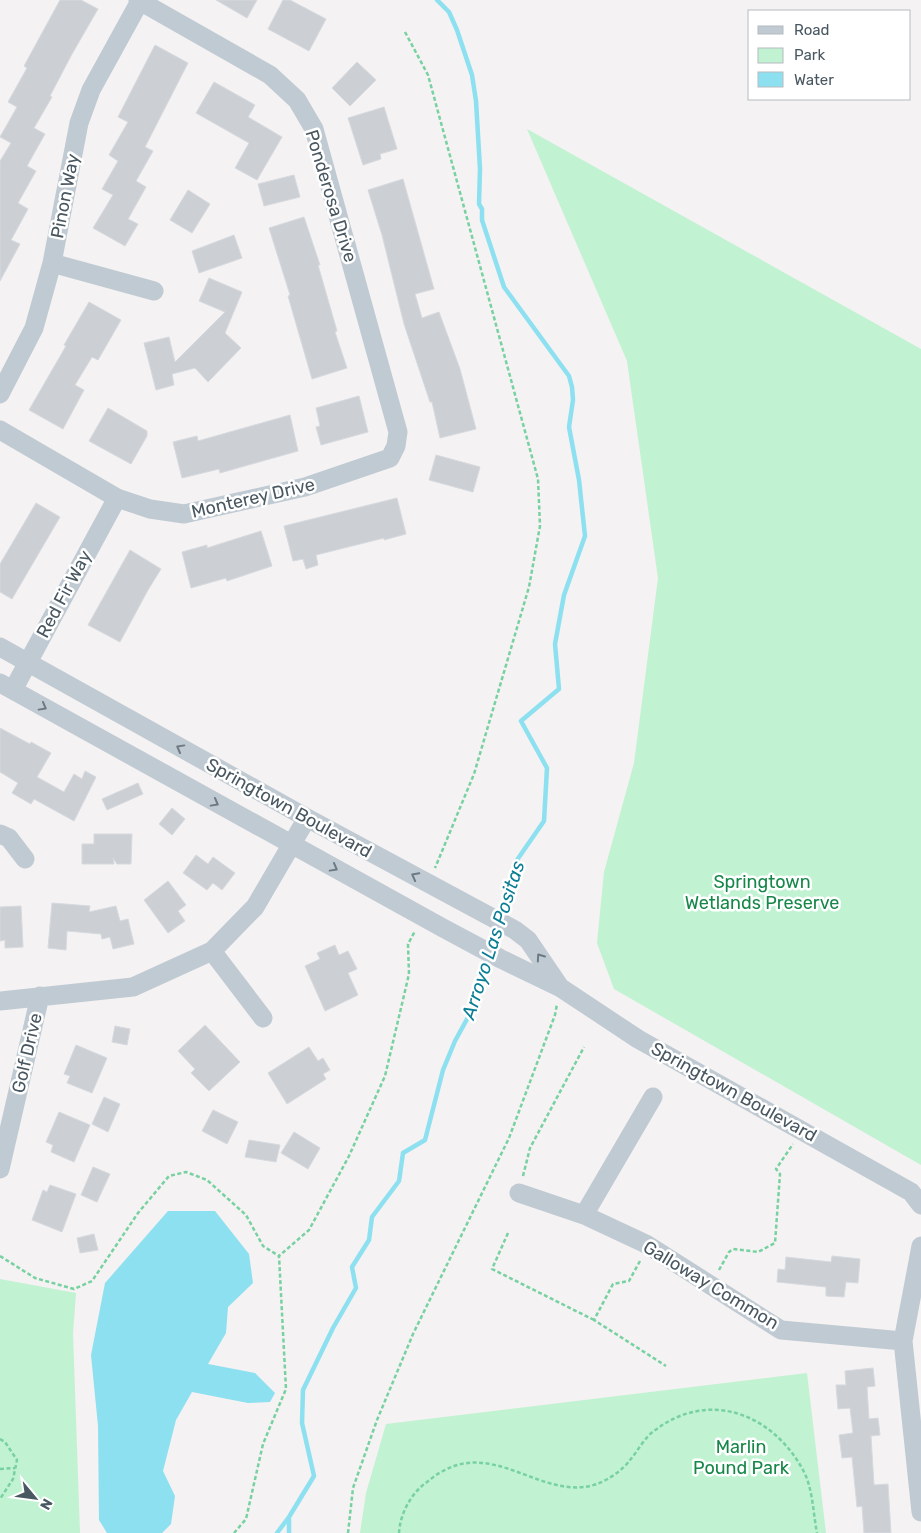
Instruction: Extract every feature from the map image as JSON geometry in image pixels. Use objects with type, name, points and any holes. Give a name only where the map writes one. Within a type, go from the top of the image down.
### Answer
[{"type":"street","name":"Pinon Way","points":[[0,394],[34,328],[52,263],[79,123],[91,90],[139,0]]},
{"type":"street","name":"Ponderosa Drive","points":[[139,0],[270,75],[296,100],[314,129],[398,432],[396,446]]},
{"type":"street","points":[[52,263],[154,291]]},
{"type":"street","name":"Monterey Drive","points":[[0,430],[116,498],[150,509],[184,514],[305,487],[377,464],[390,458],[396,446]]},
{"type":"street","name":"Red Fir Way","points":[[7,686],[28,663],[116,498]]},
{"type":"street","name":"Springtown Boulevard","points":[[0,647],[307,818],[515,930],[528,940],[561,988]]},
{"type":"street","name":"Springtown Boulevard","points":[[7,686],[443,928],[561,988],[638,1039],[916,1198]]},
{"type":"street","points":[[0,1001],[133,987],[212,951],[255,907],[307,818]]},
{"type":"street","points":[[0,834],[9,838],[25,859]]},
{"type":"street","points":[[212,951],[263,1018]]},
{"type":"street","name":"Golf Drive","points":[[0,1169],[40,996]]},
{"type":"street","points":[[584,1215],[653,1097]]},
{"type":"street","name":"Galloway Common","points":[[519,1193],[584,1215],[646,1244],[782,1330],[903,1341]]},
{"type":"street","points":[[921,1246],[903,1341],[921,1512]]},
{"type":"path","points":[[405,32],[428,75],[434,95],[538,479],[540,526],[530,587],[474,774],[435,868]]},
{"type":"path","points":[[279,1256],[310,1230],[348,1156],[384,1076],[409,974],[408,944],[416,928]]},
{"type":"path","points":[[348,1533],[353,1488],[377,1420],[413,1334],[510,1138],[555,1015],[561,988]]},
{"type":"path","points":[[519,1193],[530,1148],[584,1047]]},
{"type":"path","points":[[709,1284],[729,1252],[733,1249],[758,1252],[775,1243],[780,1174],[776,1169],[796,1140]]},
{"type":"path","points":[[0,1256],[35,1278],[74,1289],[92,1281],[138,1213],[168,1176],[186,1172],[207,1180],[246,1215],[263,1246],[279,1256]]},
{"type":"path","points":[[508,1233],[492,1269],[594,1320],[666,1366]]},
{"type":"path","points":[[234,1533],[246,1519],[264,1444],[286,1389],[279,1256]]},
{"type":"path","points":[[594,1320],[613,1284],[629,1280],[640,1261]]},
{"type":"path","points":[[399,1533],[399,1526],[409,1500],[421,1486],[444,1470],[467,1463],[492,1463],[554,1485],[575,1488],[596,1484],[617,1473],[629,1462],[652,1432],[678,1415],[706,1410],[732,1411],[764,1424],[786,1446],[804,1471],[810,1490],[816,1533]]},
{"type":"path","points":[[0,1439],[5,1442],[17,1460],[13,1479],[0,1499]]},
{"type":"path","points":[[0,1468],[15,1468]]},
{"type":"green space","name":"Springtown Wetlands Preserve","points":[[527,129],[921,349],[921,1165],[614,989],[597,943],[604,872],[634,763],[658,578],[627,361]]},
{"type":"green space","points":[[0,1279],[76,1293],[73,1334],[80,1533],[0,1533]]},
{"type":"green space","name":"Marlin Pound Park","points":[[807,1373],[826,1533],[360,1533],[366,1493],[386,1424]]},
{"type":"water","points":[[168,1211],[215,1211],[249,1254],[253,1283],[228,1307],[226,1333],[208,1364],[255,1373],[275,1393],[270,1402],[248,1403],[192,1392],[176,1420],[163,1471],[175,1496],[171,1524],[162,1533],[107,1533],[99,1520],[98,1426],[91,1355],[105,1283]]},
{"type":"building","points":[[60,0],[81,0],[98,9],[72,54],[50,96],[52,97],[34,128],[45,134],[27,166],[36,171],[18,203],[28,209],[11,240],[20,244],[0,281],[0,161],[11,143],[0,137],[17,107],[8,102],[27,68],[24,66]]},
{"type":"building","points":[[216,0],[257,0],[247,18]]},
{"type":"building","points":[[283,0],[290,0],[326,19],[309,51],[268,29]]},
{"type":"building","points":[[155,45],[188,63],[145,147],[153,151],[136,181],[146,187],[128,219],[138,224],[125,246],[93,228],[113,195],[102,189],[118,161],[109,155],[128,122],[118,117]]},
{"type":"building","points":[[357,62],[376,80],[350,106],[332,88]]},
{"type":"building","points":[[214,82],[255,105],[248,117],[282,137],[257,180],[235,168],[249,143],[196,113]]},
{"type":"building","points":[[384,107],[397,149],[380,154],[381,159],[363,165],[348,118]]},
{"type":"building","points":[[294,175],[300,197],[264,206],[258,184]]},
{"type":"building","points":[[403,179],[434,289],[415,294],[422,318],[439,312],[460,369],[476,429],[440,438],[432,402],[430,402],[404,324],[382,235],[368,190]]},
{"type":"building","points":[[188,190],[210,204],[192,233],[170,220]]},
{"type":"building","points":[[304,217],[320,265],[318,265],[337,331],[335,332],[347,368],[312,379],[288,296],[290,295],[269,228]]},
{"type":"building","points":[[234,235],[242,258],[199,273],[192,251]]},
{"type":"building","points":[[209,278],[242,292],[225,333],[241,348],[208,382],[195,368],[172,374],[174,385],[156,390],[144,343],[169,337],[175,362],[225,312],[199,301]]},
{"type":"building","points":[[89,302],[121,320],[98,360],[92,357],[75,385],[84,390],[63,429],[29,410]]},
{"type":"building","points":[[359,396],[368,432],[321,445],[316,427],[320,426],[316,408]]},
{"type":"building","points":[[108,408],[147,431],[147,436],[131,464],[89,441]]},
{"type":"building","points":[[290,415],[298,451],[220,473],[219,469],[182,478],[173,442],[197,436],[198,441]]},
{"type":"building","points":[[436,455],[480,467],[473,492],[429,480]]},
{"type":"building","points":[[397,498],[406,534],[316,555],[318,565],[306,569],[303,559],[293,561],[284,526]]},
{"type":"building","points":[[36,503],[60,517],[12,599],[0,592],[0,564]]},
{"type":"building","points":[[261,531],[272,566],[227,581],[226,578],[191,588],[182,552],[207,545],[207,548]]},
{"type":"building","points":[[130,550],[161,569],[120,642],[88,625]]},
{"type":"building","points":[[0,728],[51,753],[37,777],[64,792],[74,774],[82,779],[85,771],[96,777],[74,821],[34,799],[31,804],[12,793],[18,783],[0,772]]},
{"type":"building","points":[[138,783],[143,794],[107,810],[102,799]]},
{"type":"building","points":[[172,808],[185,819],[172,835],[159,824]]},
{"type":"building","points":[[94,834],[132,834],[131,864],[117,864],[113,858],[114,864],[82,864],[82,844],[94,844]]},
{"type":"building","points":[[196,855],[208,864],[213,857],[235,873],[222,890],[213,883],[207,890],[183,873]]},
{"type":"building","points":[[168,881],[186,905],[178,911],[185,921],[168,933],[144,900]]},
{"type":"building","points":[[52,903],[90,906],[89,912],[116,906],[120,921],[128,919],[134,944],[113,949],[110,937],[102,939],[101,934],[67,931],[66,950],[48,948]]},
{"type":"building","points":[[21,906],[23,947],[5,948],[5,940],[0,941],[0,907]]},
{"type":"building","points":[[335,945],[339,955],[348,951],[357,969],[348,973],[358,995],[325,1011],[305,966],[320,959],[317,953]]},
{"type":"building","points":[[205,1025],[240,1062],[209,1091],[191,1073],[195,1069],[178,1051]]},
{"type":"building","points":[[115,1026],[130,1029],[127,1045],[112,1042]]},
{"type":"building","points":[[76,1045],[107,1058],[92,1093],[67,1083],[70,1076],[64,1074]]},
{"type":"building","points":[[309,1047],[318,1061],[323,1058],[330,1070],[323,1074],[326,1079],[287,1104],[268,1073]]},
{"type":"building","points":[[104,1097],[120,1104],[108,1132],[92,1124]]},
{"type":"building","points":[[213,1110],[238,1122],[227,1144],[202,1131]]},
{"type":"building","points":[[59,1112],[90,1125],[74,1162],[51,1152],[53,1145],[46,1142]]},
{"type":"building","points":[[294,1132],[320,1148],[308,1169],[281,1153]]},
{"type":"building","points":[[249,1140],[280,1145],[276,1162],[245,1157]]},
{"type":"building","points":[[93,1167],[110,1174],[97,1202],[81,1195]]},
{"type":"building","points":[[50,1185],[76,1194],[62,1232],[32,1220],[43,1190],[47,1192]]},
{"type":"building","points":[[94,1234],[98,1250],[80,1253],[77,1238]]},
{"type":"building","points":[[832,1256],[860,1259],[858,1283],[846,1282],[844,1297],[826,1296],[826,1287],[777,1282],[778,1269],[785,1270],[786,1257],[831,1262]]},
{"type":"building","points":[[873,1368],[875,1386],[867,1387],[869,1419],[878,1418],[880,1435],[871,1436],[874,1485],[888,1484],[891,1533],[864,1533],[862,1506],[857,1507],[852,1457],[842,1458],[839,1435],[853,1433],[850,1408],[838,1409],[836,1385],[846,1385],[845,1371]]},
{"type":"waterway","name":"Arroyo Las Positas","points":[[437,0],[449,12],[472,75],[476,101],[480,169],[479,204],[482,209],[482,220],[504,287],[569,376],[573,400],[569,427],[579,480],[585,536],[564,595],[555,644],[559,689],[521,721],[547,768],[544,821],[517,860],[515,888],[502,918]]},
{"type":"waterway","name":"Arroyo Las Positas","points":[[491,948],[499,927]]},
{"type":"waterway","name":"Arroyo Las Positas","points":[[277,1533],[314,1476],[302,1423],[303,1390],[333,1328],[356,1288],[352,1267],[369,1240],[372,1217],[399,1181],[403,1153],[425,1140],[443,1070],[455,1041],[472,1010],[487,957]]},
{"type":"waterway","points":[[289,1519],[289,1533]]}]
